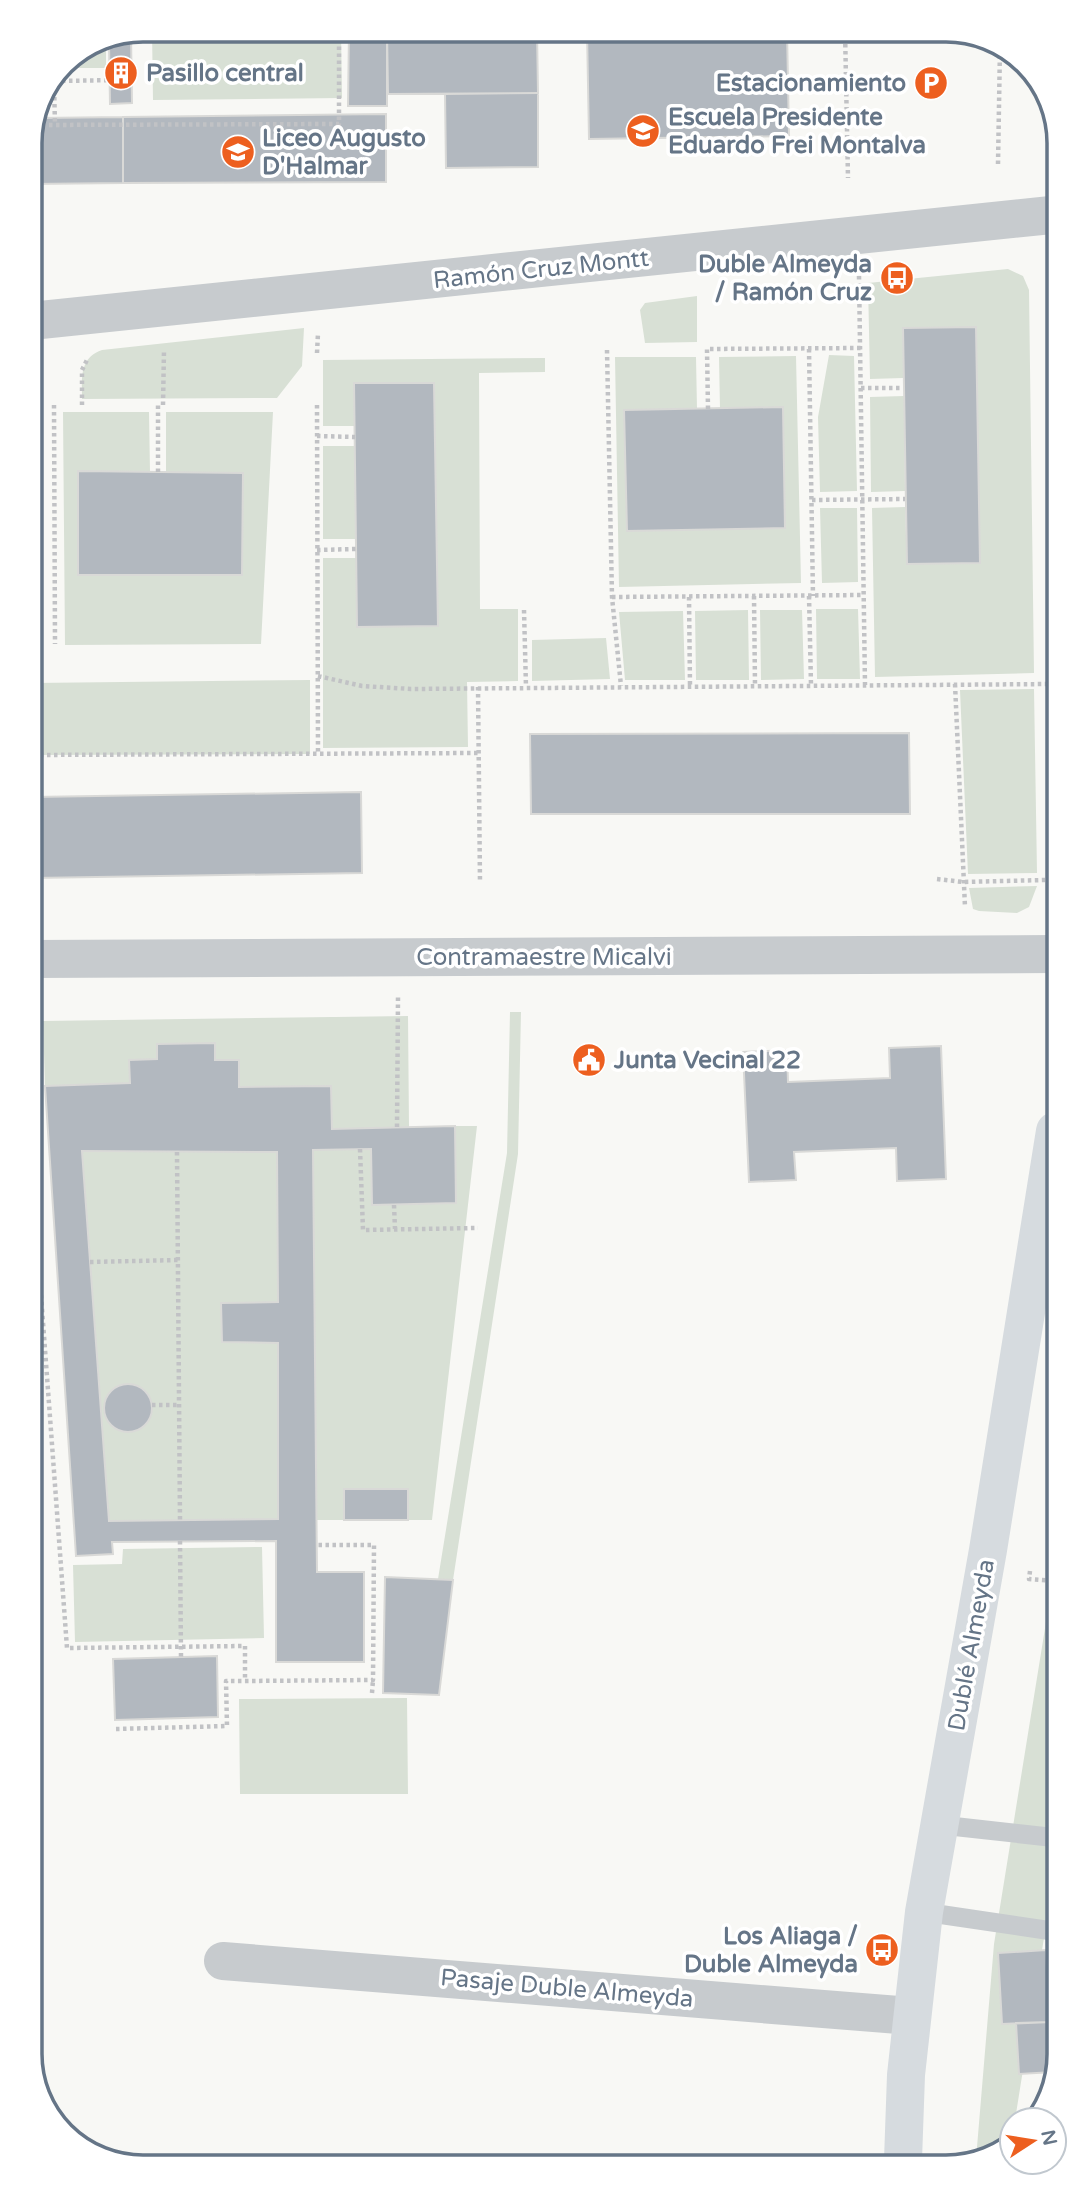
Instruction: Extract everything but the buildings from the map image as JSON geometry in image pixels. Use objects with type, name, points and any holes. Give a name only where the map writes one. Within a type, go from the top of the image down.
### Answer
[{"type":"main road","name":"Dublé Almeyda","points":[[903,2155],[911,2016],[924,1912],[941,1825],[1047,1180]]},
{"type":"street","name":"Ramón Cruz Montt","points":[[42,320],[1047,215]]},
{"type":"street","name":"Contramaestre Micalvi","points":[[42,959],[1047,954]]},
{"type":"street","name":"Pasaje Duble Almeyda","points":[[223,1961],[911,2016]]},
{"type":"lane","points":[[941,1825],[1047,1837]]},
{"type":"lane","points":[[924,1912],[1047,1930]]},
{"type":"path","points":[[44,125],[339,124],[340,42]]},
{"type":"path","points":[[845,42],[848,178]]},
{"type":"path","points":[[998,164],[1000,58]]},
{"type":"path","points":[[63,82],[122,80]]},
{"type":"path","points":[[54,94],[55,125]]},
{"type":"path","points":[[859,275],[865,685]]},
{"type":"path","points":[[158,472],[164,343]]},
{"type":"path","points":[[708,409],[707,349],[861,348]]},
{"type":"path","points":[[809,349],[811,685]]},
{"type":"path","points":[[607,350],[612,597],[621,686]]},
{"type":"path","points":[[861,388],[904,388]]},
{"type":"path","points":[[54,405],[55,644]]},
{"type":"path","points":[[317,405],[318,754]]},
{"type":"path","points":[[317,436],[355,437]]},
{"type":"path","points":[[811,500],[905,499]]},
{"type":"path","points":[[317,550],[356,550]]},
{"type":"path","points":[[612,597],[864,595]]},
{"type":"path","points":[[754,596],[755,685]]},
{"type":"path","points":[[689,597],[690,686]]},
{"type":"path","points":[[524,610],[526,687]]},
{"type":"path","points":[[318,676],[362,686],[411,689],[1047,684]]},
{"type":"path","points":[[955,684],[965,907]]},
{"type":"path","points":[[478,687],[480,884]]},
{"type":"path","points":[[42,755],[479,753]]},
{"type":"path","points":[[937,879],[963,882],[1045,880]]},
{"type":"path","points":[[397,1016],[397,1128]]},
{"type":"path","points":[[360,1149],[363,1230],[478,1228]]},
{"type":"path","points":[[177,1152],[180,1520]]},
{"type":"path","points":[[394,1205],[395,1229]]},
{"type":"path","points":[[90,1262],[178,1260]]},
{"type":"path","points":[[42,1309],[67,1648],[245,1646],[245,1681]]},
{"type":"path","points":[[152,1405],[179,1405]]},
{"type":"path","points":[[180,1541],[181,1657]]},
{"type":"path","points":[[317,1545],[374,1545],[372,1693]]},
{"type":"path","points":[[116,1729],[227,1726],[226,1681],[373,1680]]},
{"type":"shaded area","points":[[152,42],[341,42],[342,98],[153,100]]},
{"type":"shaded area","points":[[106,49],[106,68],[75,68],[92,55]]},
{"type":"shaded area","points":[[1008,269],[1023,276],[1029,290],[1034,673],[875,677],[872,508],[905,507],[907,564],[980,563],[976,328],[903,328],[903,378],[870,379],[868,283]]},
{"type":"shaded area","points":[[697,296],[697,342],[645,343],[640,310],[645,303]]},
{"type":"shaded area","points":[[304,328],[302,366],[277,398],[82,399],[83,370],[89,358],[102,350]]},
{"type":"shaded area","points":[[829,355],[854,356],[857,491],[820,492],[818,417]]},
{"type":"shaded area","points":[[796,356],[801,583],[619,587],[615,357],[696,357],[697,409],[624,411],[627,531],[720,409],[719,357]]},
{"type":"shaded area","points":[[545,358],[545,372],[479,373],[480,609],[518,609],[518,681],[467,682],[468,747],[323,748],[323,558],[356,558],[357,627],[438,626],[434,383],[354,383],[355,426],[323,426],[323,360]]},
{"type":"shaded area","points":[[904,396],[905,491],[871,492],[870,397]]},
{"type":"shaded area","points":[[63,412],[149,412],[150,472],[242,575],[243,473],[166,472],[166,412],[273,412],[261,644],[65,645]]},
{"type":"shaded area","points":[[323,446],[355,446],[356,539],[323,539]]},
{"type":"shaded area","points":[[820,508],[857,508],[858,582],[822,583]]},
{"type":"shaded area","points":[[816,609],[858,609],[860,679],[817,679]]},
{"type":"shaded area","points":[[748,610],[749,680],[696,680],[695,611]]},
{"type":"shaded area","points":[[760,610],[802,610],[804,679],[761,680]]},
{"type":"shaded area","points":[[683,611],[685,680],[625,680],[619,612]]},
{"type":"shaded area","points":[[606,638],[610,679],[532,681],[532,640]]},
{"type":"shaded area","points":[[310,680],[310,754],[42,755],[42,683]]},
{"type":"shaded area","points":[[1034,689],[1037,873],[968,874],[960,690]]},
{"type":"shaded area","points":[[1037,886],[1029,907],[1017,913],[973,909],[969,888]]},
{"type":"shaded area","points":[[510,1012],[521,1012],[518,1154],[453,1580],[438,1579],[507,1153]]},
{"type":"shaded area","points":[[408,1016],[409,1127],[332,1129],[330,1086],[239,1087],[239,1060],[215,1060],[214,1043],[157,1044],[157,1059],[129,1060],[130,1083],[45,1086],[43,1021]]},
{"type":"shaded area","points":[[455,1126],[477,1126],[432,1520],[408,1520],[407,1489],[344,1489],[344,1520],[317,1520],[313,1150],[371,1149],[372,1205],[456,1203]]},
{"type":"shaded area","points":[[82,1151],[277,1152],[278,1302],[221,1303],[223,1342],[278,1343],[278,1519],[109,1521]]},
{"type":"shaded area","points":[[262,1547],[264,1638],[75,1642],[73,1565],[122,1564],[123,1549]]},
{"type":"shaded area","points":[[1047,1616],[1047,1919],[1017,2106],[998,2106],[998,2141],[977,2150],[994,1944]]},
{"type":"shaded area","points":[[407,1698],[408,1794],[240,1794],[239,1699]]},
{"type":"place","name":"Pasillo central","points":[[121,73]]},
{"type":"place","name":"Estacionamiento","points":[[931,83]]},
{"type":"place","name":"Escuela Presidente Eduardo Frei Montalva","points":[[643,131]]},
{"type":"place","name":"Liceo Augusto D'Halmar","points":[[238,152]]},
{"type":"place","name":"Duble Almeyda / Ramón Cruz","points":[[897,278]]},
{"type":"place","name":"Junta Vecinal 22","points":[[589,1060]]},
{"type":"place","name":"Los Aliaga / Duble Almeyda","points":[[882,1950]]}]
